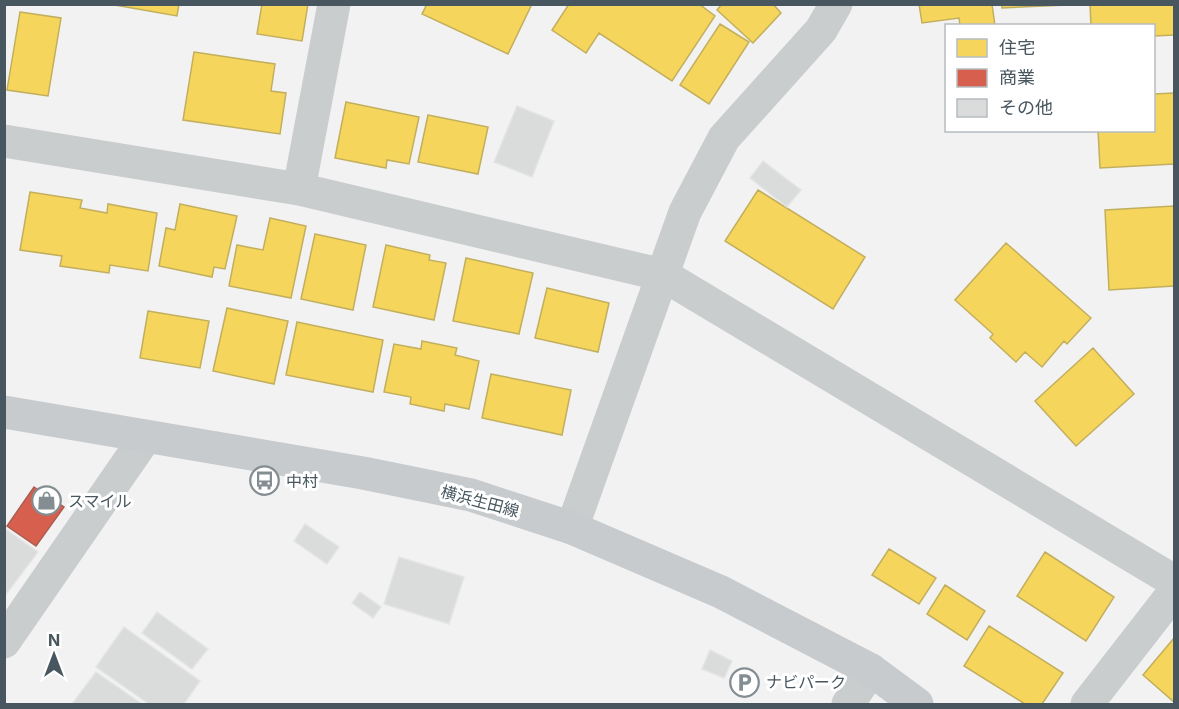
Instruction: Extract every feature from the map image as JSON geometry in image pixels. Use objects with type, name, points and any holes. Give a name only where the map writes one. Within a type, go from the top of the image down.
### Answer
[{"type":"main road","name":"横浜生田線","points":[[4,412],[145,438],[363,473],[471,495],[572,528],[721,592],[871,670],[917,705]]},
{"type":"street","points":[[299,189],[334,4]]},
{"type":"street","points":[[572,528],[685,212],[724,138],[821,30],[836,4]]},
{"type":"street","points":[[4,141],[299,189],[663,275],[1174,580]]},
{"type":"street","points":[[4,642],[145,438]]},
{"type":"street","points":[[1088,705],[1174,592]]},
{"type":"street","points":[[848,705],[871,670]]},
{"type":"building: 住宅","points":[[109,4],[179,4],[177,16]]},
{"type":"building: 住宅","points":[[262,4],[308,4],[302,41],[257,34]]},
{"type":"building: 住宅","points":[[427,4],[532,4],[508,54],[422,14]]},
{"type":"building: 住宅","points":[[569,4],[699,4],[715,16],[672,81],[599,33],[586,53],[552,30]]},
{"type":"building: 住宅","points":[[722,4],[773,4],[781,13],[753,43],[717,10]]},
{"type":"building: 住宅","points":[[919,4],[992,4],[995,24],[960,24],[959,18],[922,23]]},
{"type":"building: 住宅","points":[[1002,4],[1066,4],[1066,5],[1002,8]]},
{"type":"building: 住宅","points":[[1090,4],[1174,4],[1174,35],[1155,36],[1155,24],[1091,24]]},
{"type":"building: 住宅","points":[[20,12],[61,18],[48,96],[7,90]]},
{"type":"building: 住宅","points":[[720,24],[749,42],[709,104],[680,85]]},
{"type":"building: 住宅","points":[[194,52],[275,64],[271,91],[286,93],[280,134],[183,120]]},
{"type":"building: 住宅","points":[[1174,93],[1174,164],[1100,168],[1098,132],[1155,132],[1155,94]]},
{"type":"building: 住宅","points":[[346,102],[419,117],[409,164],[387,160],[386,168],[335,158]]},
{"type":"building: 住宅","points":[[428,115],[488,127],[478,174],[418,162]]},
{"type":"building: 住宅","points":[[758,190],[865,257],[833,309],[725,241]]},
{"type":"building: 住宅","points":[[30,192],[82,200],[80,208],[107,213],[108,204],[157,213],[148,271],[110,265],[109,273],[60,266],[62,256],[20,250]]},
{"type":"building: 住宅","points":[[180,204],[237,216],[225,269],[214,267],[212,277],[159,266],[166,228],[175,230]]},
{"type":"building: 住宅","points":[[1174,206],[1174,286],[1109,290],[1105,210]]},
{"type":"building: 住宅","points":[[270,218],[306,226],[291,298],[229,286],[237,245],[263,250]]},
{"type":"building: 住宅","points":[[315,234],[366,245],[353,310],[301,299]]},
{"type":"building: 住宅","points":[[1006,243],[1091,318],[1067,344],[1064,341],[1042,367],[1025,352],[1016,362],[990,338],[993,334],[955,300]]},
{"type":"building: 住宅","points":[[386,245],[430,255],[429,260],[446,263],[434,320],[373,307]]},
{"type":"building: 住宅","points":[[466,258],[533,273],[519,334],[453,321]]},
{"type":"building: 住宅","points":[[547,288],[609,303],[598,352],[535,338]]},
{"type":"building: 住宅","points":[[227,308],[288,321],[274,384],[213,371]]},
{"type":"building: 住宅","points":[[148,311],[209,321],[200,368],[140,358]]},
{"type":"building: 住宅","points":[[297,322],[383,340],[373,392],[286,375]]},
{"type":"building: 住宅","points":[[422,341],[457,348],[455,355],[479,361],[469,409],[445,404],[444,411],[410,404],[411,397],[384,392],[394,344],[421,349]]},
{"type":"building: 住宅","points":[[1093,348],[1134,394],[1076,446],[1035,401]]},
{"type":"building: 住宅","points":[[491,374],[571,390],[562,435],[482,418]]},
{"type":"building: 住宅","points":[[889,549],[936,578],[919,604],[872,575]]},
{"type":"building: 住宅","points":[[1045,552],[1114,597],[1086,641],[1017,596]]},
{"type":"building: 住宅","points":[[945,585],[985,611],[967,640],[927,614]]},
{"type":"building: 住宅","points":[[989,626],[1063,673],[1042,704],[1025,704],[964,666]]},
{"type":"building: 住宅","points":[[1174,638],[1174,702],[1143,675]]},
{"type":"building: 商業","points":[[34,487],[64,507],[36,546],[7,526]]},
{"type":"building: その他","points":[[517,106],[554,121],[532,177],[494,162]]},
{"type":"building: その他","points":[[763,161],[801,190],[787,207],[750,178]]},
{"type":"building: その他","points":[[305,524],[339,547],[327,564],[294,541]]},
{"type":"building: その他","points":[[4,528],[38,552],[4,597]]},
{"type":"building: その他","points":[[399,557],[464,577],[449,624],[384,604]]},
{"type":"building: その他","points":[[360,592],[381,607],[373,618],[352,603]]},
{"type":"building: その他","points":[[157,612],[208,649],[192,669],[142,633]]},
{"type":"building: その他","points":[[124,627],[200,681],[184,704],[149,704],[96,667]]},
{"type":"building: その他","points":[[710,650],[732,661],[724,678],[702,669]]},
{"type":"building: その他","points":[[96,672],[142,704],[72,704]]},
{"type":"place","name":"中村","points":[[265,481]]},
{"type":"place","name":"スマイル","points":[[47,501]]},
{"type":"place","name":"ナビパーク","points":[[745,682]]}]
